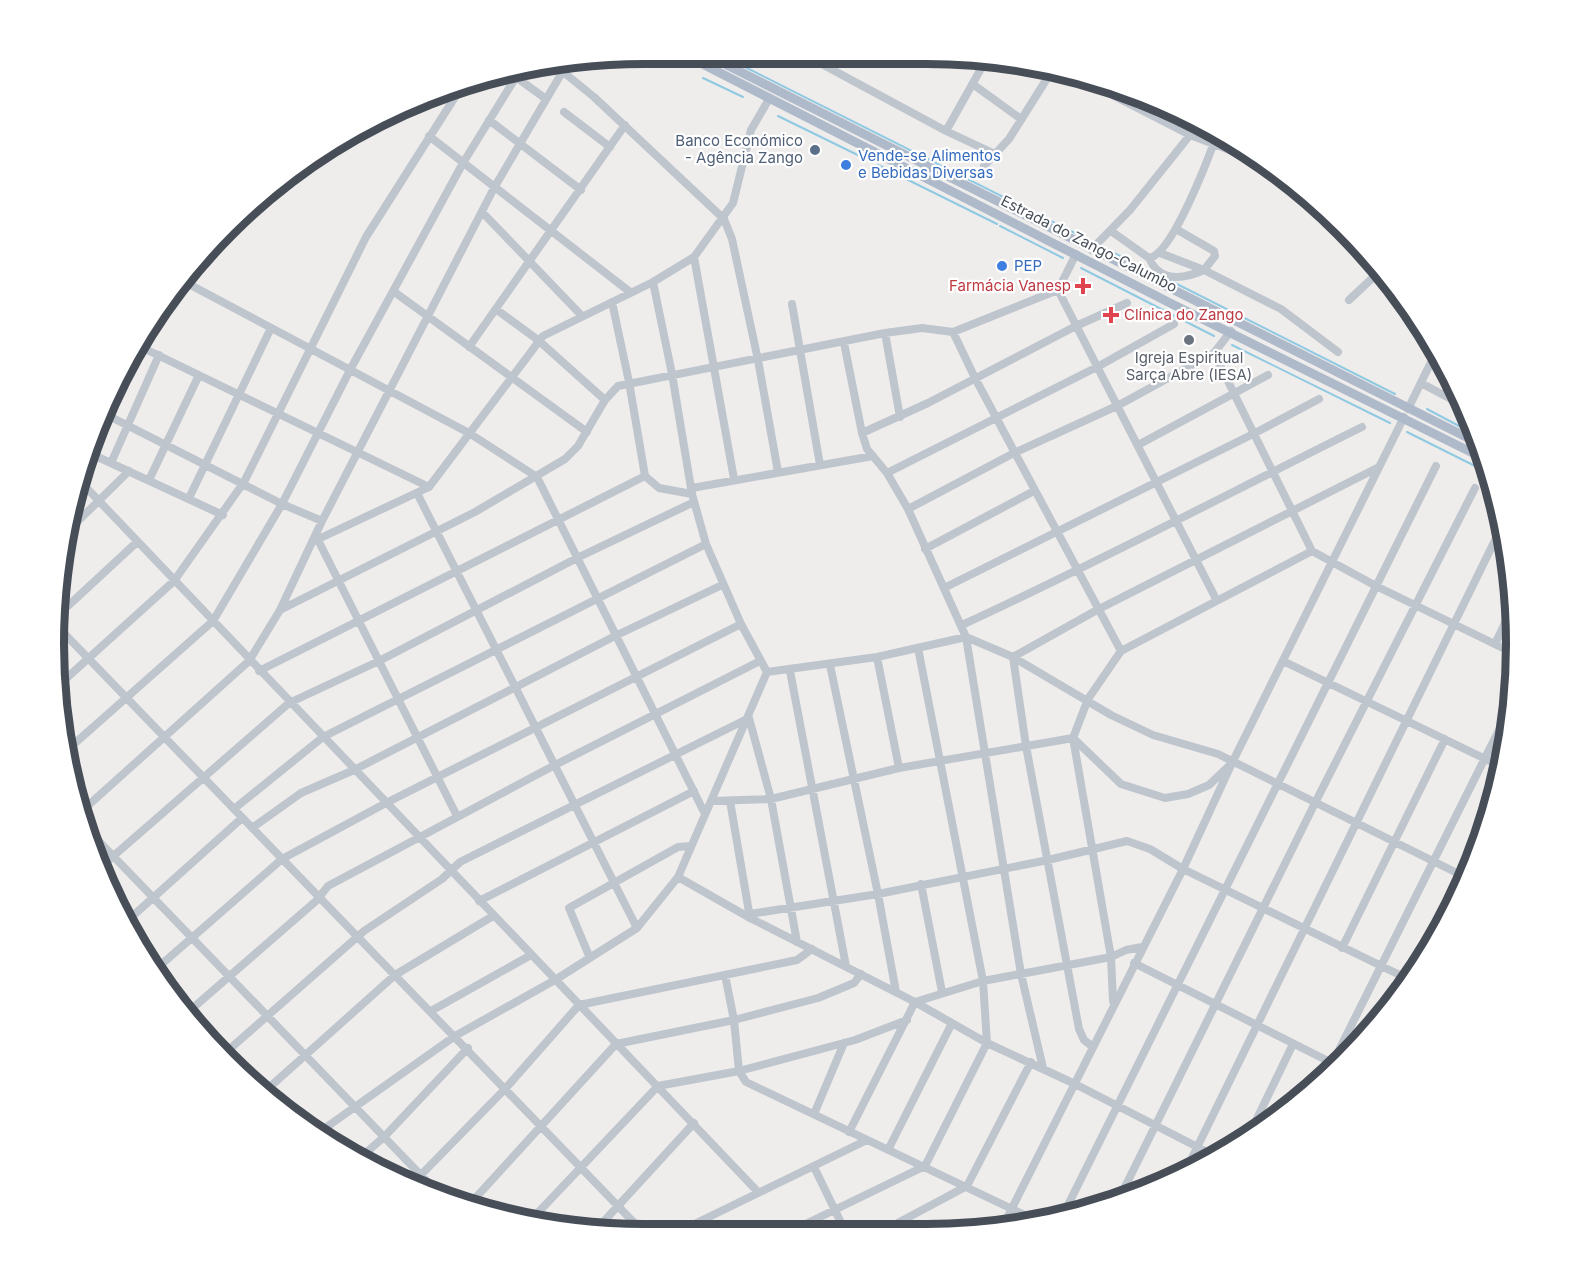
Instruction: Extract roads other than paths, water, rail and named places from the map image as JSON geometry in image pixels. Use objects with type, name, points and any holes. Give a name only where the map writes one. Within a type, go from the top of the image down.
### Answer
[{"type":"main road","name":"Estrada do Zango-Calumbo","points":[[702,64],[1231,331],[1406,413],[1467,439]]},
{"type":"main road","name":"Estrada do Zango-Calumbo","points":[[725,64],[1406,413],[1473,452]]},
{"type":"street","points":[[822,64],[946,131],[995,154]]},
{"type":"street","points":[[946,131],[982,67]]},
{"type":"street","points":[[566,69],[724,219],[732,239],[758,360],[778,472]]},
{"type":"street","points":[[87,805],[249,661],[280,610],[315,541],[322,521],[482,212],[563,70]]},
{"type":"street","points":[[984,166],[1009,140],[1047,78]]},
{"type":"street","points":[[518,79],[546,99]]},
{"type":"street","points":[[74,744],[213,621],[282,504],[350,370],[509,81]]},
{"type":"street","points":[[974,85],[1021,119]]},
{"type":"street","points":[[66,679],[174,581],[223,515],[244,482],[382,207],[455,96]]},
{"type":"street","points":[[315,541],[429,487],[538,340],[653,282],[694,257],[724,219],[733,203],[751,130],[769,99]]},
{"type":"street","points":[[1135,104],[1190,135],[1230,151]]},
{"type":"street","points":[[564,112],[610,147]]},
{"type":"street","points":[[489,120],[581,190]]},
{"type":"street","points":[[470,347],[625,125]]},
{"type":"street","points":[[1091,250],[1111,231],[1190,135]]},
{"type":"street","points":[[429,136],[630,292]]},
{"type":"street","points":[[1149,258],[1160,253],[1176,229],[1214,141]]},
{"type":"street","points":[[482,212],[582,316]]},
{"type":"street","points":[[1111,231],[1149,258],[1158,270],[1172,277],[1189,277],[1204,270],[1215,256],[1214,251],[1176,229]]},
{"type":"street","points":[[1160,253],[1204,270],[1281,309],[1338,352]]},
{"type":"street","points":[[280,610],[339,582],[537,477],[565,459],[587,432],[605,400],[618,386],[629,382],[844,343],[885,333],[922,328],[953,332],[1058,290],[1076,254]]},
{"type":"street","points":[[694,257],[734,479]]},
{"type":"street","points":[[1349,300],[1374,277]]},
{"type":"street","points":[[653,282],[693,495],[706,544],[722,585],[767,672]]},
{"type":"street","points":[[190,284],[469,433],[537,477],[705,814]]},
{"type":"street","points":[[1058,290],[1119,405],[1216,599]]},
{"type":"street","points":[[393,291],[587,432]]},
{"type":"street","points":[[612,302],[645,476],[658,488],[693,495]]},
{"type":"street","points":[[861,433],[900,417],[1076,326],[1127,303]]},
{"type":"street","points":[[792,304],[820,465]]},
{"type":"street","points":[[497,310],[538,340],[605,400]]},
{"type":"street","points":[[887,473],[1099,366],[1174,324]]},
{"type":"street","points":[[189,498],[271,328]]},
{"type":"street","points":[[908,509],[1014,453],[1119,405],[1214,353],[1231,331]]},
{"type":"street","points":[[953,332],[1034,491],[1121,651]]},
{"type":"street","points":[[885,333],[900,417]]},
{"type":"street","points":[[844,343],[861,433],[873,456],[887,473],[908,509],[966,637],[1022,974],[1043,1068]]},
{"type":"street","points":[[145,349],[429,487]]},
{"type":"street","points":[[1214,353],[1312,551],[1376,586],[1506,649]]},
{"type":"street","points":[[111,463],[159,355]]},
{"type":"street","points":[[1007,1218],[1076,1084],[1113,1003],[1183,869],[1232,762],[1432,361]]},
{"type":"street","points":[[149,480],[199,375]]},
{"type":"street","points":[[1138,445],[1268,375]]},
{"type":"street","points":[[1421,382],[1451,399]]},
{"type":"street","points":[[944,588],[1255,433],[1318,399]]},
{"type":"street","points":[[111,417],[244,482],[282,504],[322,521]]},
{"type":"street","points":[[962,625],[1077,572],[1175,520],[1362,427]]},
{"type":"street","points":[[96,456],[223,515]]},
{"type":"street","points":[[107,862],[289,704],[379,661],[693,495],[734,479],[873,456]]},
{"type":"street","points":[[1068,1206],[1275,783],[1329,684],[1436,466]]},
{"type":"street","points":[[1013,657],[1097,610],[1379,467]]},
{"type":"street","points":[[78,521],[129,471]]},
{"type":"street","points":[[259,671],[645,476]]},
{"type":"street","points":[[86,487],[289,704],[452,871],[758,1192]]},
{"type":"street","points":[[1124,1188],[1315,802],[1417,606],[1474,488]]},
{"type":"street","points":[[925,549],[1034,491]]},
{"type":"street","points":[[417,493],[474,610],[536,727],[637,928]]},
{"type":"street","points":[[1192,1159],[1255,1025],[1496,539]]},
{"type":"street","points":[[315,541],[360,620],[457,816]]},
{"type":"street","points":[[66,608],[137,542]]},
{"type":"street","points":[[234,809],[322,736],[706,544]]},
{"type":"street","points":[[1113,1003],[1111,957],[1094,848],[1073,738],[1088,699],[1121,651],[1216,599],[1312,551]]},
{"type":"street","points":[[252,828],[300,793],[354,770],[615,636],[722,585]]},
{"type":"street","points":[[161,965],[282,859],[386,803],[741,624]]},
{"type":"street","points":[[1495,644],[1505,624]]},
{"type":"street","points":[[65,634],[468,1048],[635,1224]]},
{"type":"street","points":[[767,672],[790,671],[877,657],[966,637],[1013,657],[1088,699],[1111,715],[1153,735],[1218,754],[1458,873]]},
{"type":"street","points":[[806,1224],[925,1166],[987,1043],[983,981],[918,648]]},
{"type":"street","points":[[877,657],[899,768]]},
{"type":"street","points":[[1013,657],[1026,746],[1079,1029],[1084,1040],[1093,1047]]},
{"type":"street","points":[[193,1008],[320,896],[328,886],[457,816],[760,661]]},
{"type":"street","points":[[1283,661],[1493,762]]},
{"type":"street","points":[[830,665],[896,992]]},
{"type":"street","points":[[790,671],[846,966]]},
{"type":"street","points":[[325,1128],[455,1036],[555,980],[637,928],[678,877],[749,718],[767,672]]},
{"type":"street","points":[[230,1049],[358,936],[452,871],[460,862],[749,718]]},
{"type":"street","points":[[749,718],[771,799],[797,942]]},
{"type":"street","points":[[1342,1048],[1432,860],[1499,730]]},
{"type":"street","points":[[1073,738],[1121,784],[1165,798],[1188,794],[1209,785],[1232,762]]},
{"type":"street","points":[[712,801],[771,799],[899,768],[1073,738]]},
{"type":"street","points":[[1342,948],[1445,739]]},
{"type":"street","points":[[479,901],[694,791]]},
{"type":"street","points":[[730,801],[750,916]]},
{"type":"street","points":[[133,916],[242,818]]},
{"type":"street","points":[[750,916],[878,894],[1131,842],[1168,858],[1183,869],[1401,977]]},
{"type":"street","points":[[100,843],[426,1181]]},
{"type":"street","points":[[590,958],[569,908],[678,847],[691,846]]},
{"type":"street","points":[[678,877],[797,942],[915,1002],[987,1043],[1076,1084],[1206,1152]]},
{"type":"street","points":[[921,885],[942,992]]},
{"type":"street","points":[[270,1087],[395,975],[493,916]]},
{"type":"street","points":[[849,1132],[915,1002],[983,981],[1111,957],[1126,950],[1142,947]]},
{"type":"street","points":[[419,1177],[505,1089],[579,1005],[797,960],[812,949]]},
{"type":"street","points":[[431,1011],[531,955]]},
{"type":"street","points":[[1134,963],[1328,1061]]},
{"type":"street","points":[[476,1198],[616,1044],[734,1020],[818,998],[854,983],[861,974]]},
{"type":"street","points":[[725,975],[734,1020],[738,1071],[746,1082],[1025,1215]]},
{"type":"street","points":[[537,1213],[658,1086],[738,1071],[844,1043],[907,1020]]},
{"type":"street","points":[[888,1150],[952,1023]]},
{"type":"street","points":[[813,1114],[844,1043]]},
{"type":"street","points":[[1256,1120],[1293,1044]]},
{"type":"street","points":[[366,1152],[385,1136],[468,1048]]},
{"type":"street","points":[[896,1224],[967,1186],[1031,1062]]},
{"type":"street","points":[[603,1222],[694,1123]]},
{"type":"street","points":[[694,1224],[867,1140]]},
{"type":"street","points":[[814,1167],[842,1224]]},
{"type":"waterway","points":[[676,64],[682,67]]},
{"type":"waterway","points":[[739,64],[1091,241]]},
{"type":"waterway","points":[[703,78],[743,97]]},
{"type":"waterway","points":[[778,116],[870,161]]},
{"type":"waterway","points":[[878,165],[997,224]]},
{"type":"waterway","points":[[1000,226],[1063,258]]},
{"type":"waterway","points":[[1104,248],[1156,274]]},
{"type":"waterway","points":[[1081,268],[1214,336]]},
{"type":"waterway","points":[[1167,279],[1395,394]]},
{"type":"waterway","points":[[1232,345],[1390,423]]},
{"type":"waterway","points":[[1427,409],[1463,428]]},
{"type":"waterway","points":[[1407,432],[1478,467]]},
{"type":"place","name":"Banco Económico - Agência Zango","points":[[815,150]]},
{"type":"place","name":"Vende-se Alimentos e Bebidas Diversas","points":[[846,165]]},
{"type":"place","name":"PEP","points":[[1002,266]]},
{"type":"place","name":"Farmácia Vanesp","points":[[1083,286]]},
{"type":"place","name":"Clínica do Zango","points":[[1111,315]]},
{"type":"place","name":"Igreja Espiritual Sarça Abre (IESA)","points":[[1189,340]]}]
